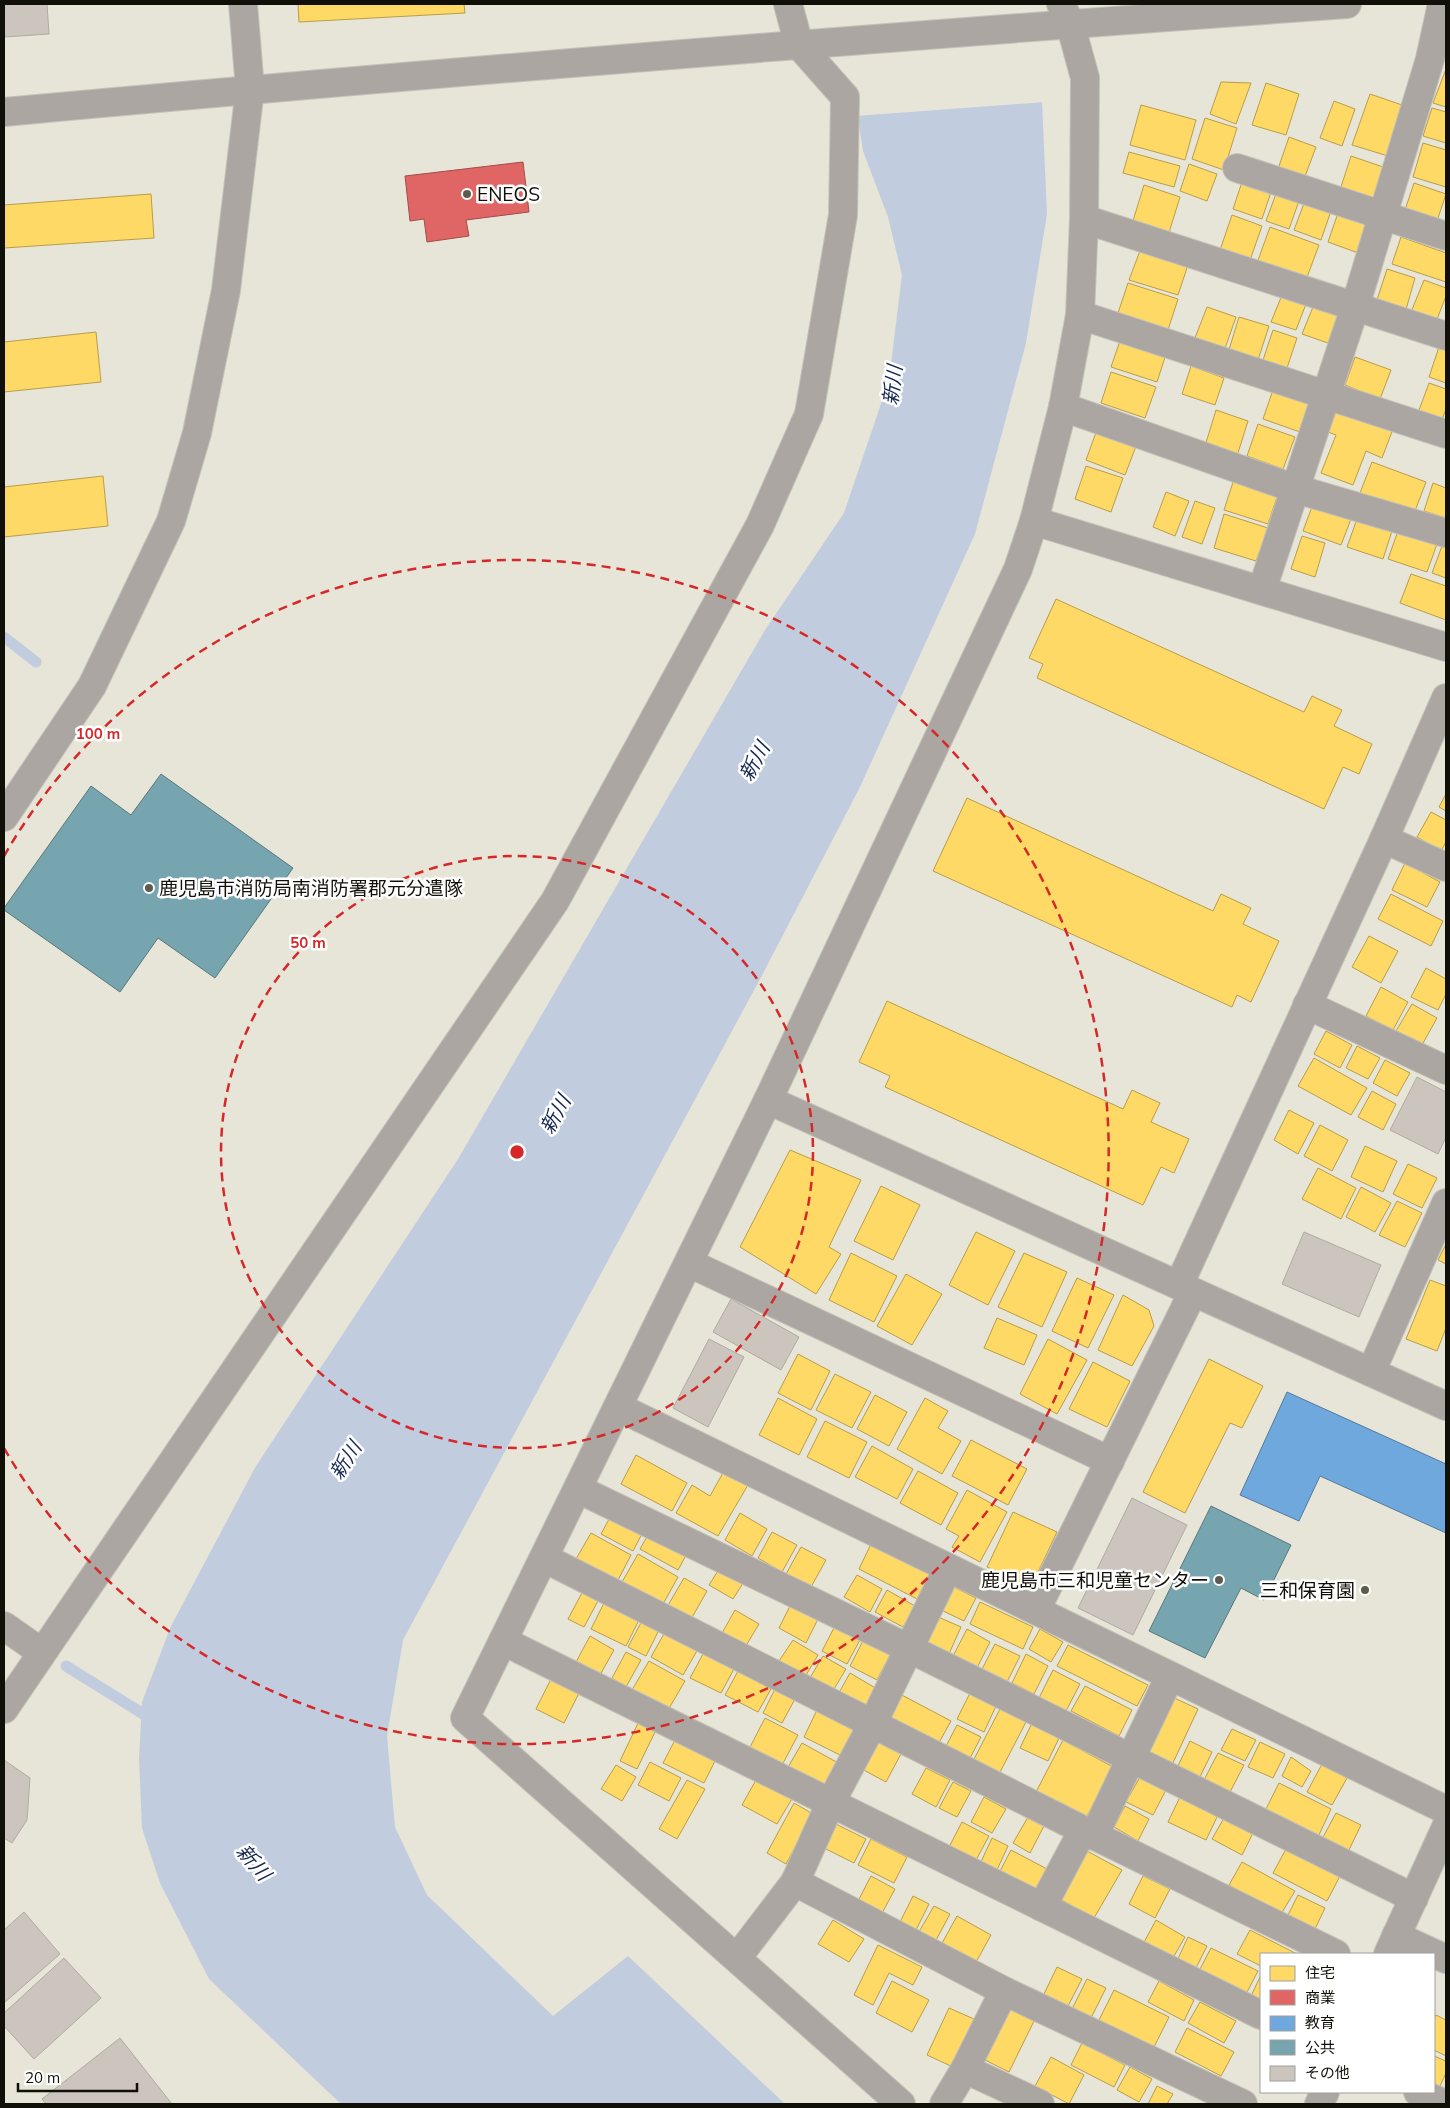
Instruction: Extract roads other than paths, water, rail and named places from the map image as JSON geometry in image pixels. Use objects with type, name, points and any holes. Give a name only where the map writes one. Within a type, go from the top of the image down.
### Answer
[{"type":"street","points":[[4,817],[92,686],[171,521],[197,433],[226,290],[250,89],[244,4]]},
{"type":"street","points":[[4,1709],[41,1652],[555,902],[760,525],[809,414],[843,215],[845,97],[799,45],[788,4]]},
{"type":"street","points":[[4,112],[250,89],[1041,26],[1065,13],[1347,4]]},
{"type":"street","points":[[1262,590],[1383,216],[1430,59],[1442,4]]},
{"type":"street","points":[[901,2104],[465,1718],[768,1100],[1018,569],[1034,521],[1064,407],[1080,315],[1084,219],[1085,78],[1065,13]]},
{"type":"street","points":[[1237,168],[1446,236]]},
{"type":"street","points":[[1084,219],[1446,336]]},
{"type":"street","points":[[1080,315],[1446,434]]},
{"type":"street","points":[[1064,407],[1296,488],[1446,532]]},
{"type":"street","points":[[1034,521],[1446,648]]},
{"type":"street","points":[[1036,1610],[1110,1461],[1308,1005],[1446,698]]},
{"type":"street","points":[[1384,839],[1446,867]]},
{"type":"street","points":[[1308,1005],[1446,1070]]},
{"type":"street","points":[[768,1100],[1446,1406]]},
{"type":"street","points":[[1371,1372],[1446,1203]]},
{"type":"street","points":[[688,1263],[1110,1461]]},
{"type":"street","points":[[618,1407],[1446,1810]]},
{"type":"street","points":[[578,1489],[908,1648],[1414,1898]]},
{"type":"street","points":[[544,1558],[872,1725],[1334,1953]]},
{"type":"street","points":[[737,1958],[795,1882],[831,1802],[872,1725],[948,1568]]},
{"type":"street","points":[[4,1626],[41,1652]]},
{"type":"street","points":[[503,1641],[1260,2015]]},
{"type":"street","points":[[1042,1907],[1088,1833],[1130,1759],[1170,1676]]},
{"type":"street","points":[[1425,1953],[1392,1945],[1446,1827]]},
{"type":"street","points":[[795,1882],[1004,1991],[1243,2104]]},
{"type":"street","points":[[944,2104],[965,2069],[1004,1991]]},
{"type":"street","points":[[965,2069],[1040,2104]]},
{"type":"street","points":[[1420,2093],[1445,2104]]},
{"type":"water","name":"新川","points":[[841,4],[1042,101],[1047,214],[1026,343],[975,534],[860,787],[759,981],[403,1640],[387,1736],[395,1827],[427,1895],[553,2016],[628,1956],[785,2104],[341,2104],[209,1979],[160,1883],[142,1828],[139,1759],[142,1702],[171,1626],[256,1466],[458,1159],[765,630],[844,513],[889,380],[902,275],[888,217],[863,151]]},
{"type":"waterway","points":[[4,637],[36,662]]},
{"type":"waterway","points":[[66,1666],[153,1720]]},
{"type":"place","name":"ENEOS","points":[[467,194]]},
{"type":"place","name":"鹿児島市消防局南消防署郡元分遣隊","points":[[149,888]]},
{"type":"place","name":"鹿児島市三和児童センター","points":[[1219,1580]]},
{"type":"place","name":"三和保育園","points":[[1365,1590]]}]
